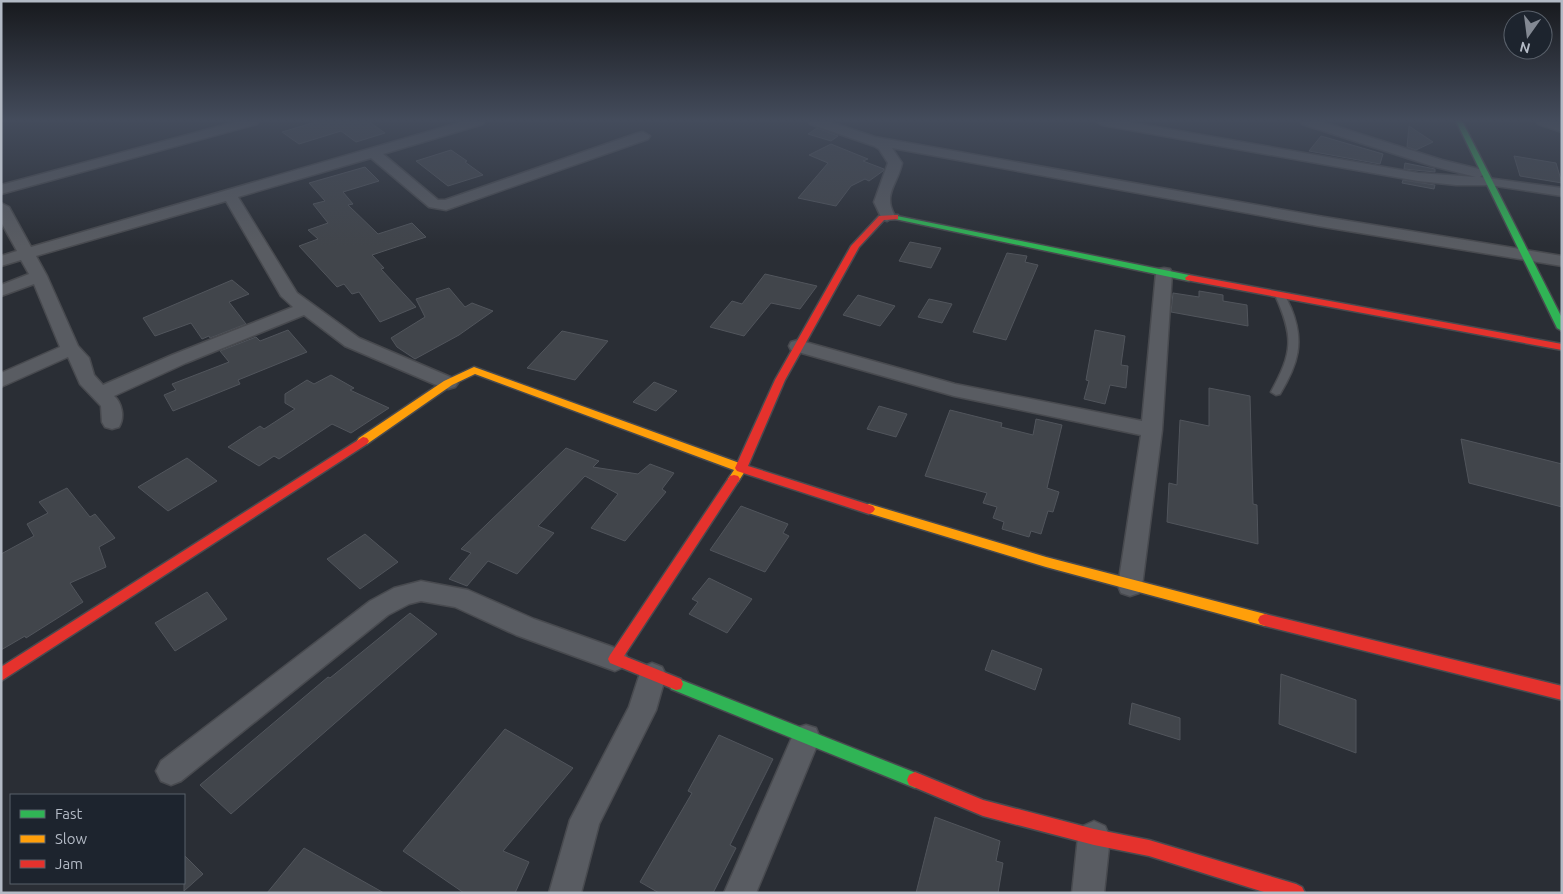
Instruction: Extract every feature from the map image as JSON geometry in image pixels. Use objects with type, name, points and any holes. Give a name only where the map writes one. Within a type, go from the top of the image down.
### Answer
[{"type":"street","points":[[1,190],[100,163]]},
{"type":"street","points":[[1,261],[341,163]]},
{"type":"street","points":[[385,163],[434,204],[446,205],[567,163]]},
{"type":"street","points":[[887,216],[880,201],[895,163]]},
{"type":"street","points":[[988,163],[1562,261]]},
{"type":"street","points":[[1337,163],[1418,177],[1456,181],[1487,178]]},
{"type":"street","points":[[1436,163],[1487,178],[1562,192]]},
{"type":"street","points":[[1479,163],[1524,256],[1562,328]]},
{"type":"street","points":[[230,196],[290,296],[352,342],[448,383]]},
{"type":"street","points":[[1,208],[27,253],[70,349],[80,358],[82,375],[87,383],[111,404],[112,422]]},
{"type":"street","points":[[615,659],[740,468],[798,346],[855,246],[877,221],[887,216],[902,217],[1164,273],[1562,347]]},
{"type":"street","points":[[1130,586],[1152,430],[1164,273]]},
{"type":"street","points":[[1,291],[38,276]]},
{"type":"street","points":[[101,394],[179,359],[306,308]]},
{"type":"street","points":[[798,346],[954,390],[1152,430]]},
{"type":"street","points":[[1,380],[70,349]]},
{"type":"street","points":[[1,675],[320,470],[448,383],[474,370],[740,468],[839,502],[1130,586],[1562,693]]},
{"type":"street","points":[[170,771],[379,608],[403,596],[421,591],[459,597],[525,627],[615,659],[806,738],[983,808],[1094,837],[1149,848],[1296,893]]},
{"type":"street","points":[[566,893],[586,820],[642,710],[652,675]]},
{"type":"street","points":[[740,893],[806,738]]},
{"type":"street","points":[[1088,893],[1094,837]]},
{"type":"lane","points":[[1276,392],[1291,367],[1295,339],[1294,326],[1280,295]]},
{"type":"building","points":[[418,163],[466,163],[483,175],[448,186]]},
{"type":"building","points":[[828,163],[868,163],[884,169],[869,181],[865,179],[851,186],[836,206],[798,198]]},
{"type":"building","points":[[1405,163],[1435,169],[1435,172],[1404,169]]},
{"type":"building","points":[[1516,163],[1556,163],[1562,183],[1520,176]]},
{"type":"building","points":[[365,167],[379,181],[343,192],[353,204],[348,205],[378,234],[412,223],[426,237],[372,255],[384,268],[381,269],[416,307],[380,322],[359,292],[352,294],[344,284],[337,287],[299,246],[318,239],[308,230],[328,223],[313,204],[325,201],[309,183]]},
{"type":"building","points":[[1403,180],[1435,185],[1434,189],[1402,183]]},
{"type":"building","points":[[910,242],[941,248],[931,268],[899,261]]},
{"type":"building","points":[[1007,253],[1027,256],[1025,262],[1038,265],[1006,340],[973,332]]},
{"type":"building","points":[[765,274],[817,286],[800,309],[771,303],[744,336],[710,327],[732,301],[742,304]]},
{"type":"building","points":[[232,280],[249,294],[229,302],[246,324],[210,338],[209,336],[202,339],[191,323],[155,336],[143,318]]},
{"type":"building","points":[[449,288],[465,307],[472,303],[493,311],[459,335],[415,359],[397,347],[391,338],[425,317],[416,299]]},
{"type":"building","points":[[1199,291],[1223,295],[1223,301],[1247,305],[1248,326],[1171,312],[1173,293],[1199,297]]},
{"type":"building","points":[[858,295],[895,306],[880,326],[843,315]]},
{"type":"building","points":[[929,299],[952,304],[942,323],[918,317]]},
{"type":"building","points":[[288,330],[307,352],[238,380],[240,384],[173,411],[164,395],[176,390],[172,384],[229,362],[220,351],[256,337],[260,341]]},
{"type":"building","points":[[1095,330],[1125,336],[1121,365],[1128,366],[1126,388],[1110,385],[1105,404],[1084,399],[1089,381],[1086,380]]},
{"type":"building","points":[[562,331],[608,341],[575,380],[527,368]]},
{"type":"building","points":[[331,375],[354,388],[350,390],[389,408],[351,433],[332,424],[279,459],[274,456],[259,466],[228,447],[260,426],[264,429],[295,409],[285,403],[285,394],[307,380],[314,384]]},
{"type":"building","points":[[654,382],[677,391],[656,411],[633,402]]},
{"type":"building","points":[[1209,388],[1250,396],[1253,504],[1257,505],[1258,544],[1167,522],[1169,483],[1177,485],[1180,420],[1209,426]]},
{"type":"building","points":[[879,406],[907,414],[896,437],[867,429]]},
{"type":"building","points":[[950,410],[1002,423],[1001,427],[1033,435],[1036,419],[1062,425],[1047,488],[1059,492],[1053,512],[1048,511],[1041,534],[1031,531],[1029,537],[1002,529],[1004,522],[993,518],[997,507],[983,503],[987,493],[925,476]]},
{"type":"building","points":[[1461,439],[1562,464],[1562,507],[1469,483]]},
{"type":"building","points":[[566,448],[599,461],[593,467],[638,474],[650,464],[674,473],[662,489],[666,492],[625,541],[591,528],[618,494],[585,476],[538,526],[554,533],[517,574],[488,561],[467,586],[449,579],[471,553],[461,549]]},
{"type":"building","points":[[187,458],[217,481],[168,511],[138,487]]},
{"type":"building","points":[[67,488],[90,517],[95,514],[115,538],[99,547],[106,567],[70,583],[83,602],[26,638],[25,636],[1,650],[1,554],[34,536],[27,524],[48,513],[39,502]]},
{"type":"building","points":[[741,506],[788,524],[783,533],[789,536],[765,572],[710,550]]},
{"type":"building","points":[[365,534],[398,562],[360,589],[327,559]]},
{"type":"building","points":[[709,578],[752,599],[727,633],[689,614],[698,602],[692,599]]},
{"type":"building","points":[[207,592],[227,619],[175,651],[155,623]]},
{"type":"building","points":[[410,613],[437,634],[231,814],[200,785],[328,677],[330,678]]},
{"type":"building","points":[[992,650],[1042,669],[1035,690],[985,670]]},
{"type":"building","points":[[1281,674],[1356,700],[1356,753],[1279,724]]},
{"type":"building","points":[[1132,703],[1180,718],[1180,740],[1129,724]]},
{"type":"building","points":[[505,729],[573,768],[503,851],[529,862],[515,893],[464,893],[403,851]]},
{"type":"building","points":[[719,735],[773,759],[730,845],[736,848],[713,893],[659,893],[640,882],[692,793],[688,791]]},
{"type":"building","points":[[935,817],[1000,841],[996,861],[1003,863],[998,893],[916,893]]},
{"type":"building","points":[[304,848],[384,893],[267,893]]},
{"type":"building","points":[[185,856],[203,874],[184,891],[185,884]]},
{"type":"traffic: fast","points":[[1480,163],[1562,328]]},
{"type":"traffic: fast","points":[[895,217],[1189,278]]},
{"type":"traffic: fast","points":[[676,684],[915,780]]},
{"type":"traffic: slow","points":[[363,441],[448,383],[474,370],[741,468],[734,479]]},
{"type":"traffic: slow","points":[[869,509],[1046,562],[1265,620]]},
{"type":"traffic: jam","points":[[869,509],[741,468],[780,380],[855,246],[882,218],[895,217]]},
{"type":"traffic: jam","points":[[1189,278],[1562,347]]},
{"type":"traffic: jam","points":[[1,675],[363,441]]},
{"type":"traffic: jam","points":[[676,684],[615,659],[734,479]]},
{"type":"traffic: jam","points":[[1265,620],[1562,693]]},
{"type":"traffic: jam","points":[[915,780],[983,808],[1094,837],[1149,848],[1296,893]]}]
